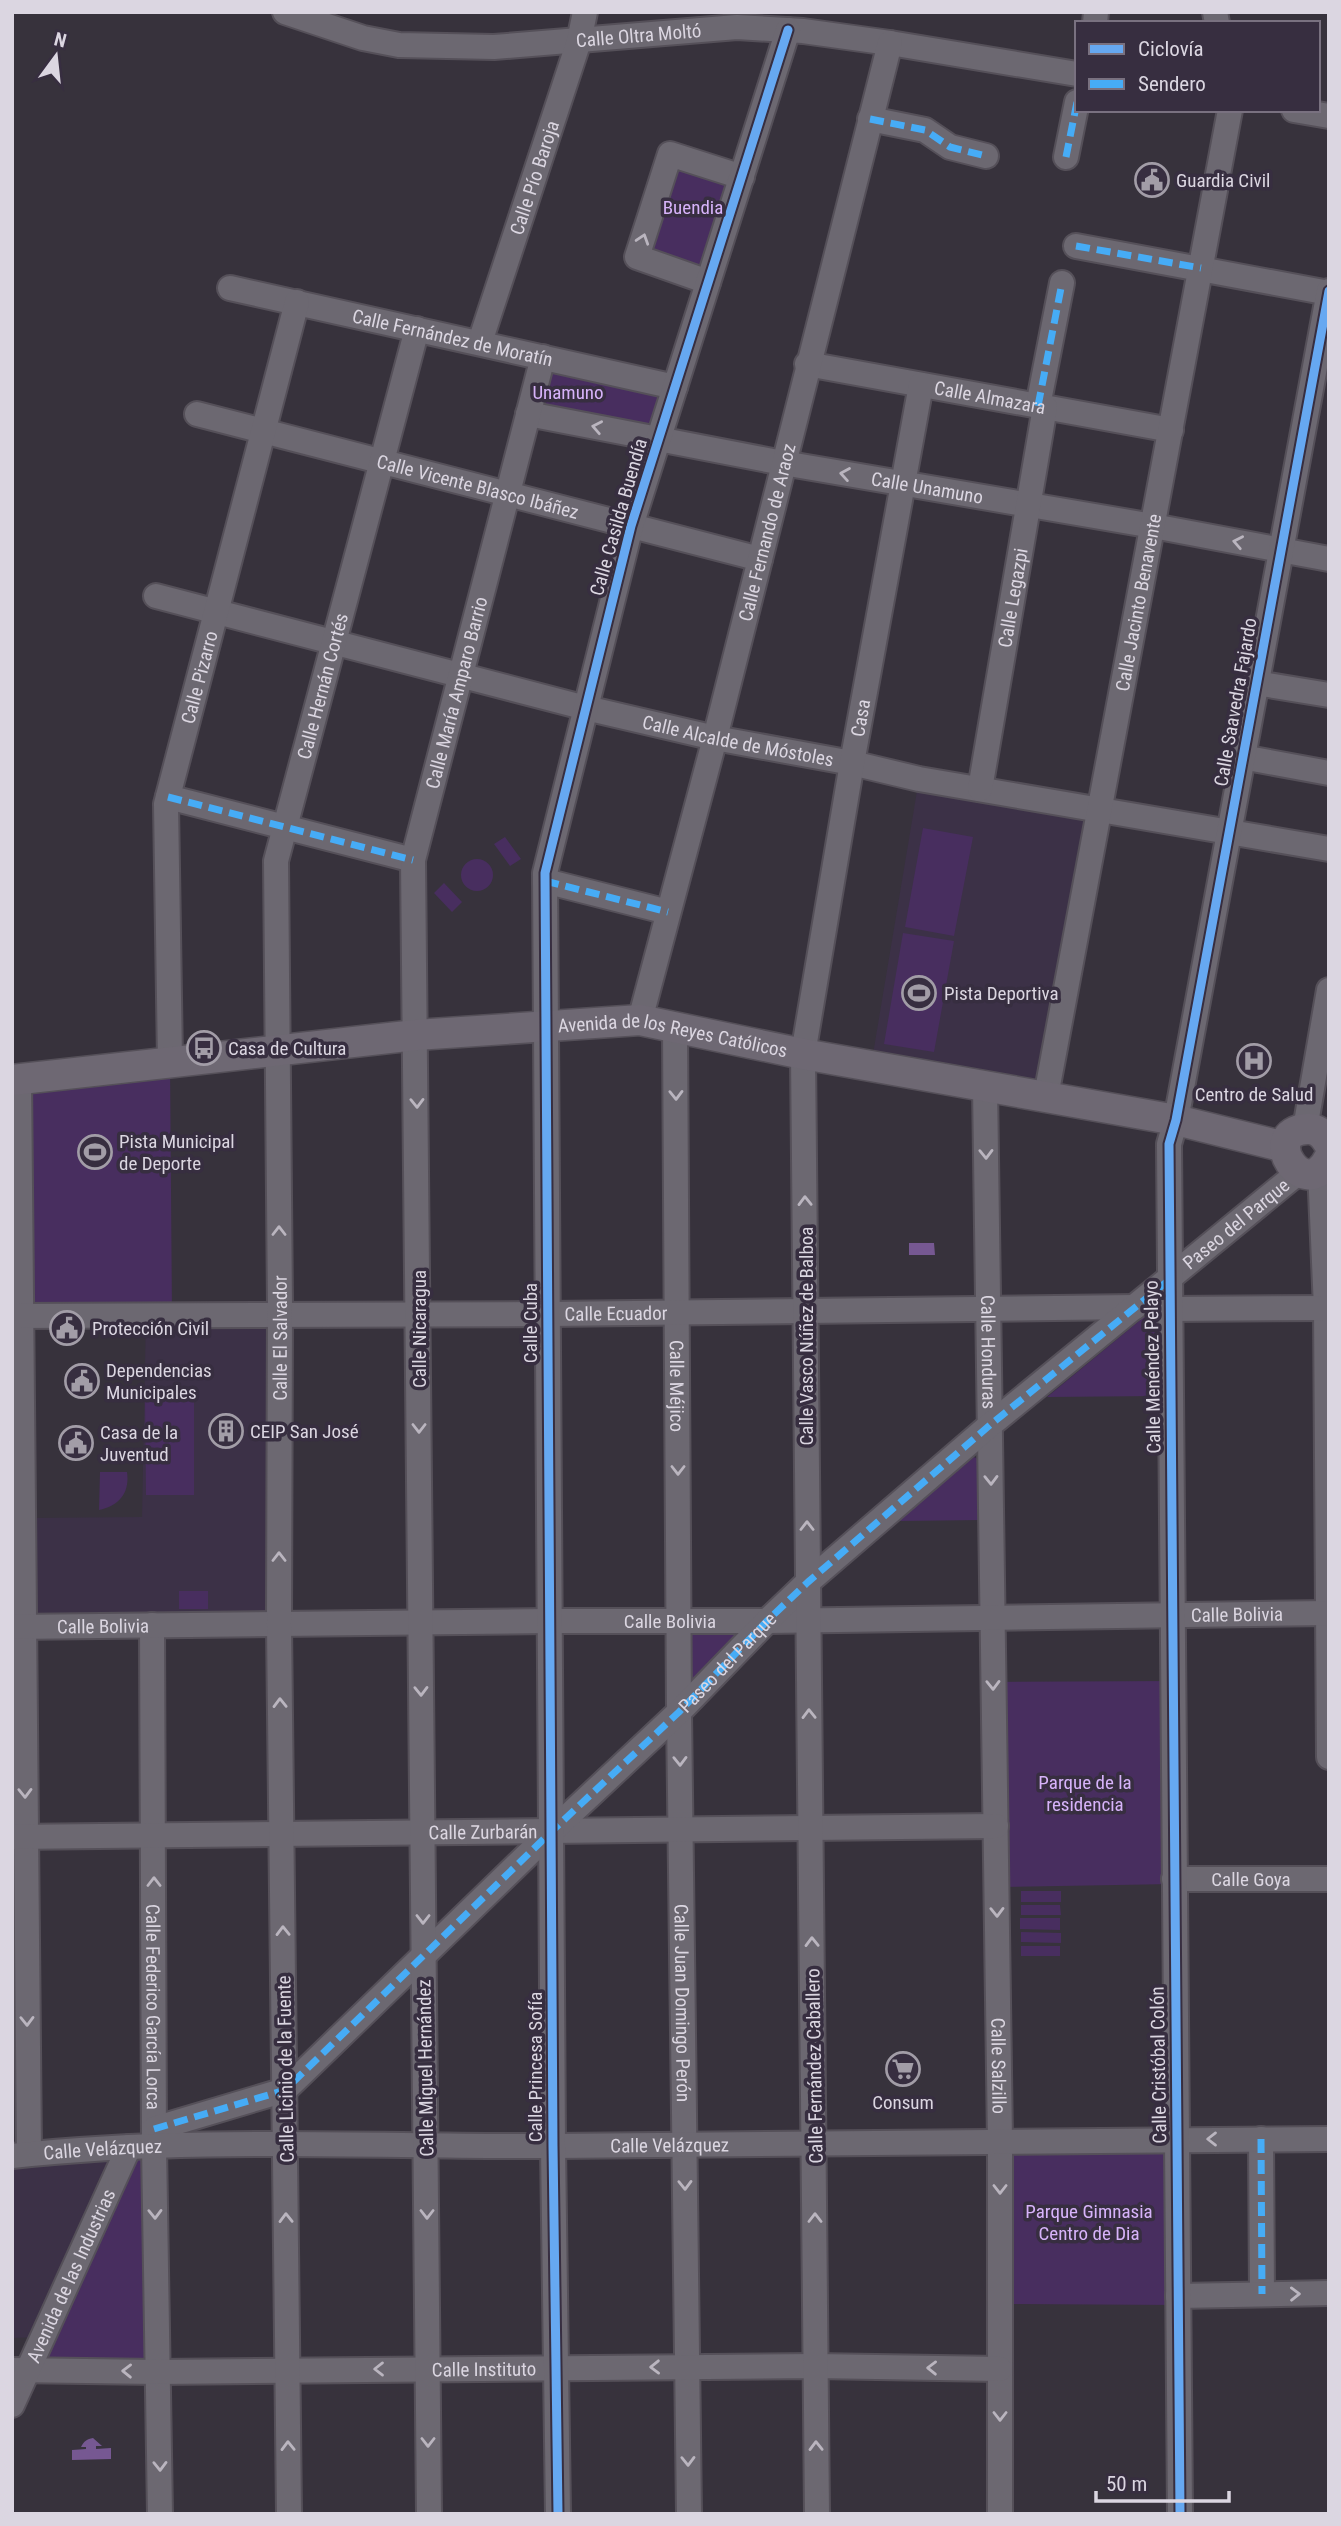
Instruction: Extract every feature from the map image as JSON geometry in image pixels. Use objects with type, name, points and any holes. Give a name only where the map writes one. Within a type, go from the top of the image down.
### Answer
[{"type":"main road","name":"Avenida de los Reyes Católicos","points":[[16,1079],[416,1035],[640,1020],[803,1054],[1176,1120],[1311,1153]]},
{"type":"street","name":"Calle Pío Baroja","points":[[480,342],[579,41],[585,12]]},
{"type":"street","name":"Calle Oltra Moltó","points":[[298,15],[363,38],[398,45],[494,47],[737,27],[799,25],[1075,74]]},
{"type":"street","name":"Calle Casilda Buendía","points":[[545,1025],[545,873],[631,526],[742,177],[799,25]]},
{"type":"street","name":"Calle Fernando de Araoz","points":[[640,1020],[715,738],[807,364],[890,43]]},
{"type":"street","points":[[1066,158],[1075,112]]},
{"type":"street","name":"Calle Jacinto Benavente","points":[[1046,1096],[1230,112]]},
{"type":"street","points":[[1306,112],[1329,116]]},
{"type":"street","points":[[870,119],[925,130],[950,147],[986,156]]},
{"type":"street","points":[[708,282],[637,257],[670,154],[742,177]]},
{"type":"street","points":[[1076,246],[1329,292]]},
{"type":"street","name":"Calle Legazpi","points":[[980,789],[1062,283]]},
{"type":"street","name":"Calle Fernández de Moratín","points":[[230,288],[675,387]]},
{"type":"street","name":"Calle Saavedra Fajardo","points":[[1176,1120],[1329,292]]},
{"type":"street","name":"Calle Pizarro","points":[[170,1061],[167,797],[297,302]]},
{"type":"street","name":"Calle Hernán Cortés","points":[[278,1050],[276,861],[417,329]]},
{"type":"street","name":"Calle María Amparo Barrio","points":[[416,1035],[413,860],[543,357]]},
{"type":"street","name":"Calle Almazara","points":[[807,364],[1171,430]]},
{"type":"street","name":"Casa","points":[[803,1054],[901,484],[921,385]]},
{"type":"street","name":"Calle Vicente Blasco Ibáñez","points":[[197,414],[760,559]]},
{"type":"street","name":"Calle Unamuno","points":[[528,414],[783,463],[1329,559]]},
{"type":"street","name":"Calle Alcalde de Móstoles","points":[[156,596],[586,708],[715,738],[852,763],[919,779],[1329,849]]},
{"type":"street","points":[[1256,683],[1329,695]]},
{"type":"street","points":[[1242,757],[1329,773]]},
{"type":"street","points":[[167,797],[413,860]]},
{"type":"street","points":[[545,881],[668,912]]},
{"type":"street","points":[[1329,990],[1311,1153],[1327,1308],[1329,1757]]},
{"type":"street","name":"Calle Cuba","points":[[545,1025],[549,1621]]},
{"type":"street","name":"Calle Méjico","points":[[675,1027],[679,1620]]},
{"type":"street","name":"Calle Nicaragua","points":[[416,1035],[420,1623]]},
{"type":"street","name":"Calle El Salvador","points":[[278,1050],[279,1625]]},
{"type":"street","name":"Calle Vasco Núñez de Balboa","points":[[803,1054],[807,1619]]},
{"type":"street","points":[[16,1079],[20,2155]]},
{"type":"street","name":"Calle Honduras","points":[[985,1086],[992,1616]]},
{"type":"street","name":"Calle Menéndez Pelayo","points":[[1173,1615],[1169,1280],[1170,1144],[1176,1120]]},
{"type":"street","name":"Paseo del Parque","points":[[154,2137],[285,2090],[679,1712],[808,1582],[990,1425],[1169,1280],[1311,1153]]},
{"type":"street","name":"Calle Ecuador","points":[[16,1316],[548,1314],[1135,1307]]},
{"type":"street","points":[[1169,1309],[1327,1308]]},
{"type":"street","name":"Calle Bolivia","points":[[18,1627],[1328,1613]]},
{"type":"street","name":"Calle Cristóbal Colón","points":[[1173,1615],[1180,2514]]},
{"type":"street","name":"Calle Salzillo","points":[[992,1616],[1000,2141],[1000,2514]]},
{"type":"street","name":"Calle Fernández Caballero","points":[[807,1619],[815,2143],[817,2514]]},
{"type":"street","name":"Calle Juan Domingo Perón","points":[[679,1620],[689,2514]]},
{"type":"street","name":"Calle Princesa Sofía","points":[[549,1621],[558,2514]]},
{"type":"street","name":"Calle Miguel Hernández","points":[[420,1623],[429,2514]]},
{"type":"street","name":"Calle Federico García Lorca","points":[[152,1625],[154,2137],[160,2514]]},
{"type":"street","name":"Calle Licinio de la Fuente","points":[[279,1625],[289,2514]]},
{"type":"street","name":"Calle Zurbarán","points":[[19,1837],[996,1826]]},
{"type":"street","name":"Calle Goya","points":[[1174,1879],[1329,1879]]},
{"type":"street","name":"Calle Velázquez","points":[[20,2155],[129,2147],[154,2137],[285,2146],[1329,2139]]},
{"type":"street","points":[[1261,2139],[1262,2294]]},
{"type":"street","name":"Avenida de las Industrias","points":[[12,2405],[20,2370],[129,2147]]},
{"type":"street","points":[[1178,2296],[1329,2293]]},
{"type":"street","name":"Calle Instituto","points":[[20,2370],[158,2372],[687,2367],[1000,2369]]},
{"type":"shaded area","points":[[919,779],[1100,810],[1046,1096],[871,1066]]},
{"type":"shaded area","points":[[909,1243],[934,1243],[935,1255],[909,1255]]},
{"type":"shaded area","points":[[280,1314],[279,1625],[33,1627],[32,1518],[142,1517],[146,1315]]},
{"type":"shaded area","points":[[129,2147],[43,2337],[12,2338],[12,2156]]},
{"type":"shaded area","points":[[93,2438],[102,2446],[96,2446],[96,2449],[111,2448],[111,2459],[72,2460],[72,2450],[86,2449],[81,2447],[82,2445]]},
{"type":"green space","name":"Buendia","points":[[670,154],[742,177],[708,282],[637,257]]},
{"type":"green space","name":"Unamuno","points":[[543,357],[675,387],[659,439],[528,414]]},
{"type":"green space","name":"Pista Deportiva","points":[[923,828],[973,837],[954,936],[905,927]]},
{"type":"green space","points":[[505,837],[521,859],[510,866],[494,844]]},
{"type":"green space","points":[[477,859],[488,864],[493,875],[488,886],[477,891],[466,886],[461,875],[466,864]]},
{"type":"green space","points":[[444,883],[462,902],[452,912],[434,893]]},
{"type":"green space","name":"Pista Deportiva","points":[[903,933],[954,941],[934,1052],[884,1044]]},
{"type":"green space","name":"Pista Municipal de Deporte","points":[[170,1061],[172,1315],[20,1316],[19,1079]]},
{"type":"green space","points":[[1150,1312],[1159,1316],[1160,1396],[1047,1397]]},
{"type":"green space","points":[[145,1400],[194,1400],[194,1495],[146,1495]]},
{"type":"green space","points":[[974,1457],[983,1462],[983,1520],[898,1521]]},
{"type":"green space","points":[[100,1472],[127,1472],[127,1486],[117,1502],[99,1510]]},
{"type":"green space","points":[[179,1591],[208,1591],[208,1609],[179,1609]]},
{"type":"green space","points":[[679,1620],[767,1621],[679,1712]]},
{"type":"green space","name":"Parque de la residencia","points":[[1174,1681],[1174,1884],[996,1887],[993,1682]]},
{"type":"green space","points":[[1021,1891],[1061,1891],[1061,1902],[1021,1902]]},
{"type":"green space","points":[[1021,1905],[1060,1905],[1061,1915],[1021,1915]]},
{"type":"green space","points":[[1020,1918],[1060,1918],[1060,1930],[1020,1929]]},
{"type":"green space","points":[[1021,1932],[1061,1933],[1061,1943],[1021,1942]]},
{"type":"green space","points":[[1021,1946],[1060,1946],[1060,1956],[1021,1956]]},
{"type":"green space","name":"Parque Gimnasia Centro de Dia","points":[[1177,2139],[1178,2305],[1000,2304],[1000,2141]]},
{"type":"green space","points":[[154,2146],[158,2372],[29,2370],[129,2147]]},
{"type":"marked path","points":[[1066,157],[1075,112]]},
{"type":"marked path","points":[[870,119],[925,130],[950,147],[986,156]]},
{"type":"marked path","points":[[1076,246],[1201,268]]},
{"type":"marked path","points":[[1038,406],[1062,283]]},
{"type":"marked path","points":[[168,797],[413,860]]},
{"type":"marked path","points":[[545,881],[668,912]]},
{"type":"marked path","points":[[154,2129],[285,2090],[679,1712],[808,1582],[990,1425],[1169,1280]]},
{"type":"marked path","points":[[1261,2139],[1262,2294]]},
{"type":"cycle path","points":[[558,2514],[545,873],[631,526],[788,30]]},
{"type":"cycle path","points":[[1180,2514],[1169,1144],[1176,1120],[1329,291]]},
{"type":"place","name":"Guardia Civil","points":[[1152,180]]},
{"type":"place","name":"Pista Deportiva","points":[[919,993]]},
{"type":"place","name":"Casa de Cultura","points":[[204,1048]]},
{"type":"place","name":"Centro de Salud","points":[[1254,1061]]},
{"type":"place","name":"Pista Municipal de Deporte","points":[[95,1152]]},
{"type":"place","name":"Protección Civil","points":[[67,1328]]},
{"type":"place","name":"Dependencias Municipales","points":[[82,1381]]},
{"type":"place","name":"CEIP San José","points":[[226,1431]]},
{"type":"place","name":"Casa de la Juventud","points":[[76,1443]]},
{"type":"place","name":"Consum","points":[[903,2069]]}]
